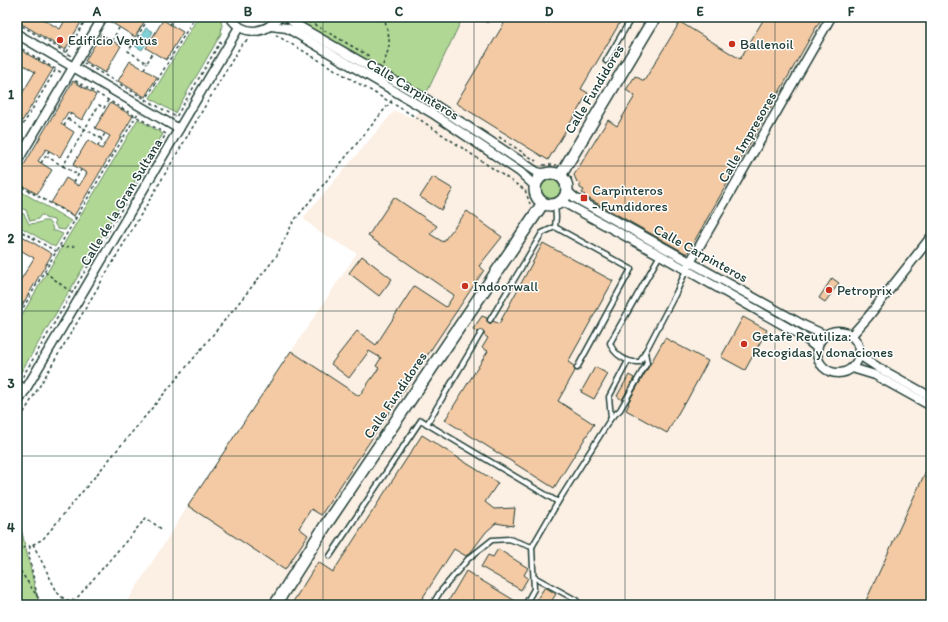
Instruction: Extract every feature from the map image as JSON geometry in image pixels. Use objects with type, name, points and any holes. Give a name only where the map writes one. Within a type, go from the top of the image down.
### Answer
[{"type":"street","points":[[17,162],[103,17]]},
{"type":"street","points":[[230,17],[239,27],[255,31],[271,26],[278,17]]},
{"type":"street","name":"Calle Carpinteros","points":[[288,17],[295,24],[426,99],[537,172],[546,174]]},
{"type":"street","name":"Calle Fundidores","points":[[560,176],[655,17]]},
{"type":"street","name":"Calle Impresores","points":[[688,266],[831,17]]},
{"type":"street","name":"Calle Carpinteros","points":[[271,26],[287,28],[432,113],[520,172],[535,186]]},
{"type":"street","name":"Calle de la Gran Sultana","points":[[17,404],[239,27]]},
{"type":"street","points":[[17,34],[179,129]]},
{"type":"street","points":[[546,174],[560,176],[566,185],[567,191],[558,203],[549,205],[543,203],[536,195],[535,186],[539,179],[546,174]]},
{"type":"street","name":"Calle Carpinteros","points":[[567,191],[575,198],[801,335],[817,348]]},
{"type":"street","name":"Calle Fundidores","points":[[275,605],[327,523],[543,203]]},
{"type":"street","name":"Calle Carpinteros","points":[[558,203],[660,255],[688,266],[825,335]]},
{"type":"street","points":[[851,336],[868,317],[931,237]]},
{"type":"street","points":[[835,331],[851,336],[856,341],[859,348],[857,362],[852,368],[844,373],[837,374],[823,368],[817,359],[817,348],[825,335],[835,331]]},
{"type":"street","points":[[859,355],[879,368],[931,396]]},
{"type":"street","points":[[852,368],[875,376],[931,406]]},
{"type":"street","points":[[17,384],[26,390]]},
{"type":"lane","points":[[606,61],[632,17]]},
{"type":"lane","points":[[555,227],[558,203]]},
{"type":"lane","points":[[490,320],[542,233],[555,227]]},
{"type":"lane","points":[[555,227],[631,269],[577,368]]},
{"type":"lane","points":[[660,255],[610,343],[612,350],[628,361],[640,362],[678,291],[688,266]]},
{"type":"lane","points":[[427,424],[481,334]]},
{"type":"lane","points":[[525,605],[534,589],[532,547],[610,418],[620,410],[647,363],[645,352]]},
{"type":"lane","points":[[610,418],[609,397],[628,361]]},
{"type":"lane","points":[[330,556],[421,420],[558,502]]},
{"type":"lane","points":[[432,605],[440,592],[468,560],[492,540],[509,539],[532,547]]},
{"type":"lane","points":[[534,577],[576,600],[580,605]]},
{"type":"path","points":[[67,52],[88,17]]},
{"type":"path","points":[[147,63],[128,51],[149,17]]},
{"type":"path","points":[[170,25],[174,17]]},
{"type":"path","points":[[17,318],[194,17]]},
{"type":"path","points":[[302,17],[310,22],[313,17]]},
{"type":"path","points":[[383,65],[390,40],[384,17]]},
{"type":"path","points":[[17,23],[176,117],[221,41],[238,51]]},
{"type":"path","points":[[112,41],[119,28]]},
{"type":"path","points":[[115,36],[132,46]]},
{"type":"path","points":[[17,411],[23,414],[238,51],[247,40]]},
{"type":"path","points":[[17,46],[166,134],[23,376],[17,372]]},
{"type":"path","points":[[144,69],[153,52]]},
{"type":"path","points":[[17,134],[56,69]]},
{"type":"path","points":[[17,549],[30,546],[43,538],[203,347],[276,257],[293,222],[393,99],[387,96]]},
{"type":"path","points":[[63,166],[99,105],[104,108],[108,100]]},
{"type":"path","points":[[64,126],[71,114]]},
{"type":"path","points":[[68,119],[102,139]]},
{"type":"path","points":[[98,146],[105,134]]},
{"type":"path","points":[[41,163],[49,151]]},
{"type":"path","points":[[46,156],[78,175]]},
{"type":"path","points":[[74,182],[81,170]]},
{"type":"path","points":[[17,184],[76,219]]},
{"type":"path","points":[[17,229],[57,252]]},
{"type":"path","points":[[59,247],[78,246]]},
{"type":"path","points":[[45,272],[72,293]]},
{"type":"path","points":[[33,544],[57,592],[61,597],[71,601],[76,599],[146,518],[163,530]]},
{"type":"path","points":[[30,546],[29,555],[37,596]]},
{"type":"path","points":[[17,566],[43,605]]},
{"type":"shaded area","points":[[463,17],[931,17],[931,605],[125,605],[188,506],[357,253],[319,232],[303,218],[394,111],[414,118]]},
{"type":"green space","points":[[198,17],[220,17],[222,25],[221,34],[175,113],[150,98]]},
{"type":"green space","points":[[291,17],[463,17],[426,94]]},
{"type":"green space","points":[[138,119],[163,134],[21,372],[17,370],[17,323]]},
{"type":"green space","points":[[547,180],[555,180],[561,186],[561,194],[555,200],[547,200],[541,194],[541,186]]},
{"type":"green space","points":[[17,189],[71,221],[65,230],[58,229],[54,220],[45,218],[43,215],[41,215],[38,219],[30,221],[26,210],[17,207]]},
{"type":"green space","points":[[17,212],[24,214],[29,224],[48,221],[52,226],[53,231],[63,234],[55,247],[17,225]]},
{"type":"green space","points":[[17,511],[39,605],[17,605]]},
{"type":"water","points":[[146,28],[153,32],[142,50],[135,46]]},
{"type":"building","name":"Edificio Ventus","points":[[17,17],[39,17],[60,29],[67,17],[84,17],[65,50],[17,21]]},
{"type":"building","points":[[111,17],[147,17],[135,37],[109,21]]},
{"type":"building","points":[[508,17],[619,17],[622,19],[581,89],[588,93],[548,160],[456,103]]},
{"type":"building","points":[[765,17],[822,17],[687,254],[584,196],[585,195],[582,193],[584,190],[580,188],[580,183],[577,182],[574,175],[608,120],[617,126],[635,96],[626,90],[635,76],[644,81],[680,22],[740,59]]},
{"type":"building","points":[[163,20],[183,32],[166,60],[146,48]]},
{"type":"building","points":[[101,34],[121,46],[105,73],[85,61]]},
{"type":"building","points":[[17,48],[53,69],[17,130],[17,102],[35,72],[17,61]]},
{"type":"building","points":[[130,61],[157,77],[145,97],[118,81]]},
{"type":"building","points":[[73,81],[96,95],[82,120],[68,112],[61,124],[74,132],[60,157],[46,149],[38,161],[52,170],[37,194],[17,182],[17,177]]},
{"type":"building","points":[[110,103],[133,116],[74,216],[51,203],[66,178],[79,186],[87,173],[73,165],[88,140],[102,149],[110,136],[95,128]]},
{"type":"building","points":[[433,177],[453,189],[441,210],[420,197]]},
{"type":"building","points":[[394,197],[437,226],[430,234],[443,242],[467,211],[502,237],[479,266],[484,270],[321,515],[311,509],[299,528],[308,535],[285,570],[188,506],[291,351],[359,396],[379,368],[376,366],[381,358],[369,351],[349,378],[331,364],[357,331],[376,345],[414,286],[446,307],[454,295],[368,236]]},
{"type":"building","points":[[17,233],[52,254],[17,314],[17,286],[34,258],[17,248]]},
{"type":"building","points":[[543,243],[613,281],[568,362],[574,366],[575,371],[558,401],[594,424],[554,488],[445,420],[488,351],[482,348],[488,338],[484,335],[484,332],[482,330],[478,332],[473,329],[482,316],[487,318],[489,323],[493,321],[499,324]]},
{"type":"building","points":[[362,256],[392,279],[379,296],[349,273]]},
{"type":"building","name":"Petroprix","points":[[832,278],[839,283],[825,302],[819,298]]},
{"type":"building","name":"Getafe Reutiliza: Recogidas y donaciones","points":[[743,317],[767,330],[745,370],[721,357]]},
{"type":"building","points":[[665,338],[708,361],[685,404],[684,403],[667,433],[626,410],[629,404],[628,403]]},
{"type":"building","points":[[595,367],[608,374],[594,399],[581,392]]},
{"type":"building","points":[[629,375],[634,378],[622,400],[617,396]]},
{"type":"building","points":[[422,435],[498,483],[485,502],[494,509],[515,508],[513,526],[496,523],[486,532],[471,552],[466,556],[454,549],[418,605],[291,605],[318,562],[333,572]]},
{"type":"building","points":[[931,460],[931,605],[864,605]]},
{"type":"building","points":[[498,549],[528,568],[524,575],[528,578],[521,590],[481,567],[488,555],[493,557]]},
{"type":"building","points":[[466,571],[522,605],[446,605]]},
{"type":"building","points":[[545,587],[556,594],[549,605],[546,605],[537,599]]},
{"type":"place","name":"Edificio Ventus","points":[[60,40]]},
{"type":"place","name":"Ballenoil","points":[[732,44]]},
{"type":"place","name":"Carpinteros - Fundidores","points":[[584,198]]},
{"type":"place","name":"Indoorwall","points":[[465,286]]},
{"type":"place","name":"Petroprix","points":[[829,290]]},
{"type":"place","name":"Getafe Reutiliza: Recogidas y donaciones","points":[[744,344]]}]
